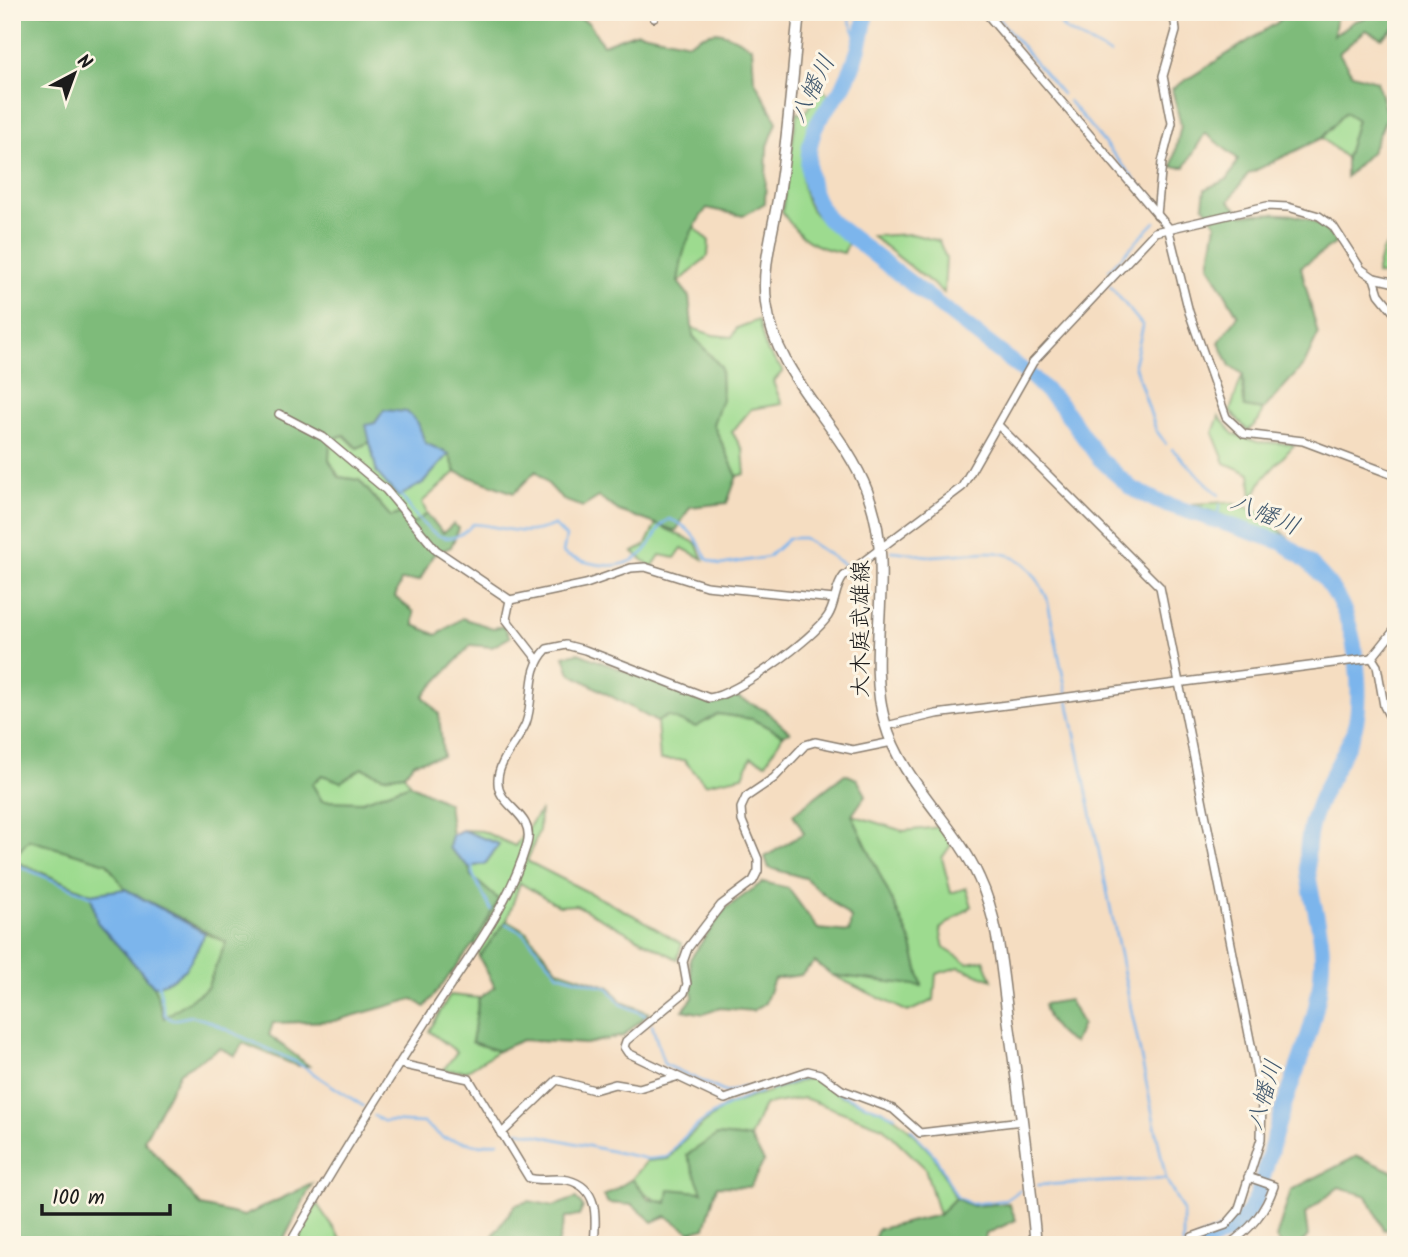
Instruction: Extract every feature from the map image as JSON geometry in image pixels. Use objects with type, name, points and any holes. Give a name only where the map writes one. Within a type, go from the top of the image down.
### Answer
[{"type":"main road","name":"大木庭武雄線","points":[[799,12],[780,187],[766,273],[765,300],[775,337],[789,365],[852,462],[866,490],[881,548],[883,594],[878,695],[886,726],[905,766],[958,838],[981,880],[1002,975],[1036,1245]]},
{"type":"street","points":[[985,12],[1168,228],[1189,312],[1226,417],[1234,428],[1257,438],[1291,439],[1332,449],[1396,476]]},
{"type":"street","points":[[1157,215],[1162,162],[1172,123],[1162,85],[1176,31],[1175,22],[1168,12]]},
{"type":"street","points":[[289,1245],[361,1121],[492,924],[527,845],[530,834],[527,823],[500,792],[497,779],[526,723],[537,659],[547,649],[566,645],[697,695],[718,697],[742,687],[820,626],[832,610],[844,576],[962,486],[999,426],[1033,362],[1155,232],[1267,206],[1288,207],[1320,216],[1333,226],[1362,269],[1374,278],[1396,283]]},
{"type":"street","points":[[1374,278],[1379,294],[1396,315]]},
{"type":"street","points":[[279,414],[323,437],[386,489],[436,550],[510,600],[586,584],[631,568],[645,568],[706,586],[834,599]]},
{"type":"street","points":[[999,426],[1160,587],[1262,1100],[1259,1115],[1261,1139],[1238,1211],[1226,1225],[1192,1237]]},
{"type":"street","points":[[510,600],[506,619],[537,659]]},
{"type":"street","points":[[886,726],[936,714],[1370,658],[1396,628]]},
{"type":"street","points":[[1370,658],[1377,666],[1384,706],[1396,729]]},
{"type":"street","points":[[892,742],[853,751],[814,741],[805,745],[765,786],[746,797],[741,808],[742,821],[758,859],[758,871],[753,881],[722,905],[688,948],[683,962],[687,984],[684,993],[626,1041],[624,1047],[628,1053],[725,1099],[808,1071],[820,1074],[842,1090],[893,1109],[920,1133],[1022,1121]]},
{"type":"street","points":[[400,1064],[469,1079],[529,1178],[567,1180],[582,1186],[591,1196],[596,1210],[594,1245]]},
{"type":"street","points":[[501,1134],[557,1080],[594,1090],[615,1084],[639,1088],[676,1077]]},
{"type":"street","points":[[1228,1245],[1243,1235],[1265,1210],[1274,1186],[1248,1177]]},
{"type":"green space","points":[[12,12],[569,12],[589,23],[603,45],[637,32],[689,43],[714,32],[752,47],[754,79],[777,122],[767,149],[765,203],[743,216],[707,208],[687,243],[678,282],[689,296],[693,336],[721,367],[722,399],[713,424],[737,476],[727,503],[690,507],[676,531],[619,511],[599,497],[583,507],[563,500],[536,471],[514,493],[456,472],[449,454],[425,443],[418,424],[384,410],[375,423],[370,442],[357,448],[344,435],[330,440],[329,460],[339,477],[359,480],[391,517],[401,513],[412,524],[427,514],[443,533],[453,524],[459,528],[451,547],[433,555],[420,580],[401,581],[395,597],[414,612],[414,625],[437,635],[462,618],[493,628],[504,626],[510,637],[492,647],[471,645],[423,696],[439,714],[443,756],[415,762],[404,774],[384,777],[362,768],[341,782],[322,775],[312,784],[322,801],[360,802],[410,784],[448,803],[452,835],[449,848],[469,867],[471,876],[499,900],[475,942],[425,1007],[413,999],[334,1021],[273,1023],[269,1035],[309,1066],[297,1066],[243,1043],[235,1056],[220,1048],[180,1072],[144,1140],[201,1206],[244,1216],[312,1184],[281,1245],[12,1245],[12,860],[91,894],[97,922],[154,986],[164,1018],[207,988],[226,942],[125,889],[107,863],[29,840],[12,857]]},
{"type":"green space","points":[[1285,12],[1337,12],[1334,35],[1355,21],[1372,16],[1370,12],[1396,12],[1396,26],[1382,38],[1366,30],[1339,53],[1352,74],[1377,81],[1387,117],[1372,151],[1346,177],[1346,158],[1357,120],[1345,112],[1322,138],[1248,174],[1229,201],[1243,215],[1269,213],[1307,219],[1328,232],[1336,243],[1301,267],[1318,335],[1304,365],[1263,410],[1244,407],[1243,374],[1230,366],[1219,342],[1238,316],[1209,265],[1216,224],[1203,205],[1205,189],[1228,179],[1238,159],[1205,133],[1185,167],[1172,167],[1181,125],[1172,89],[1278,22]]},
{"type":"green space","points":[[822,88],[829,95],[815,120],[805,150],[805,195],[811,209],[823,223],[848,242],[844,253],[815,245],[795,229],[782,212],[797,112],[803,115]]},
{"type":"green space","points":[[1345,112],[1357,119],[1346,158],[1322,138]]},
{"type":"green space","points":[[693,226],[709,241],[708,256],[678,283],[683,249]]},
{"type":"green space","points":[[1396,233],[1396,276],[1376,274],[1382,251]]},
{"type":"green space","points":[[912,234],[939,241],[946,258],[944,293],[872,236]]},
{"type":"green space","points":[[758,320],[766,349],[783,371],[773,382],[782,404],[751,409],[732,432],[743,450],[745,474],[737,476],[713,424],[722,399],[721,367],[693,336],[692,328],[713,335],[732,337],[737,328]]},
{"type":"green space","points":[[1243,373],[1244,407],[1263,410],[1259,420],[1248,431],[1230,411]]},
{"type":"green space","points":[[1219,416],[1233,434],[1257,442],[1295,444],[1262,480],[1252,500],[1250,474],[1225,463],[1213,433]]},
{"type":"green space","points":[[344,435],[357,448],[370,442],[377,473],[423,483],[449,454],[456,472],[422,502],[427,514],[412,524],[391,517],[359,480],[339,477],[329,460],[330,440]]},
{"type":"green space","points":[[1227,502],[1257,510],[1289,539],[1191,504]]},
{"type":"green space","points":[[656,524],[696,543],[703,559],[682,548],[675,558],[660,555],[652,567],[633,552],[645,546]]},
{"type":"green space","points":[[578,653],[713,705],[737,697],[765,710],[790,732],[783,735],[752,719],[718,714],[696,727],[667,716],[657,722],[570,673],[564,656]]},
{"type":"green space","points":[[718,714],[752,719],[783,735],[766,763],[751,757],[743,776],[705,784],[684,760],[660,760],[657,722],[667,716],[696,727]]},
{"type":"green space","points":[[362,768],[384,777],[404,774],[410,784],[360,802],[322,801],[312,784],[322,775],[341,781]]},
{"type":"green space","points":[[845,774],[857,779],[866,795],[852,815],[911,941],[922,986],[832,975],[815,962],[801,975],[774,979],[765,1003],[753,1011],[720,1008],[704,1014],[683,1010],[693,998],[690,959],[725,909],[763,882],[788,888],[818,929],[849,932],[851,918],[805,878],[769,868],[765,857],[804,833],[793,814]]},
{"type":"green space","points":[[540,811],[539,831],[527,861],[633,915],[682,944],[677,959],[576,905],[559,906],[520,883],[507,920],[479,957],[475,942],[499,900],[471,876],[469,867],[485,864],[499,845],[462,830],[482,831],[515,846]]},
{"type":"green space","points":[[852,815],[903,831],[940,827],[951,845],[942,858],[951,893],[966,888],[972,906],[940,929],[944,948],[968,963],[984,960],[992,980],[959,967],[936,974],[934,1000],[908,1012],[832,975],[922,985],[911,941]]},
{"type":"green space","points":[[29,839],[107,863],[125,889],[91,894],[12,860]]},
{"type":"green space","points":[[507,920],[527,932],[558,970],[610,987],[622,1002],[649,1013],[623,1036],[586,1044],[522,1040],[498,1051],[472,1042],[479,998],[495,987],[479,957]]},
{"type":"green space","points":[[205,933],[226,942],[207,988],[164,1019],[154,986],[174,978],[187,967]]},
{"type":"green space","points":[[450,995],[479,998],[472,1042],[498,1051],[466,1071],[443,1070],[457,1052],[429,1031]]},
{"type":"green space","points":[[1069,1000],[1082,1024],[1074,1043],[1054,1028],[1044,1004]]},
{"type":"green space","points":[[813,1077],[840,1095],[888,1113],[905,1125],[934,1156],[955,1198],[939,1215],[925,1168],[883,1127],[804,1098],[764,1105],[750,1138],[717,1135],[702,1192],[663,1202],[648,1196],[632,1179],[647,1161],[668,1159],[683,1141],[725,1106]]},
{"type":"green space","points":[[717,1135],[750,1138],[764,1161],[750,1187],[717,1186],[705,1228],[690,1232],[666,1216],[653,1222],[633,1205],[608,1203],[604,1196],[632,1179],[648,1199],[667,1203],[669,1189],[702,1192],[687,1155]]},
{"type":"green space","points":[[1357,1156],[1396,1173],[1396,1227],[1384,1230],[1367,1196],[1339,1187],[1305,1214],[1308,1236],[1300,1245],[1281,1245],[1276,1238],[1291,1190]]},
{"type":"green space","points":[[576,1198],[583,1207],[579,1216],[565,1217],[558,1245],[499,1245],[492,1237],[515,1205],[529,1201],[554,1206]]},
{"type":"green space","points":[[955,1198],[972,1206],[1009,1203],[1016,1220],[986,1234],[984,1245],[872,1245],[878,1229],[939,1215]]},
{"type":"green space","points":[[317,1204],[343,1242],[342,1245],[295,1245]]},
{"type":"water","points":[[384,410],[407,412],[418,423],[425,443],[449,454],[423,483],[398,497],[377,473],[366,425],[375,423]]},
{"type":"water","points":[[462,830],[499,844],[485,864],[469,867],[449,848],[452,835]]},
{"type":"water","points":[[125,889],[205,933],[187,967],[165,983],[154,986],[97,922],[91,894]]},
{"type":"waterway","points":[[846,12],[860,45]]},
{"type":"waterway","name":"八幡川","points":[[866,12],[852,68],[817,125],[811,143],[809,166],[812,188],[828,219],[1033,378],[1061,405],[1098,457],[1131,488],[1157,501],[1281,542],[1300,555],[1328,583],[1346,616],[1352,635],[1358,684],[1356,724],[1320,799],[1308,843],[1308,874],[1322,948],[1320,982],[1313,1020],[1282,1111],[1257,1197],[1240,1223],[1221,1236],[1200,1245]]},
{"type":"waterway","points":[[993,12],[1062,94]]},
{"type":"waterway","points":[[1053,12],[1064,29],[1110,54]]},
{"type":"waterway","points":[[1069,101],[1153,201]]},
{"type":"waterway","points":[[1109,270],[1155,222]]},
{"type":"waterway","points":[[1110,286],[1143,326],[1134,364],[1156,430],[1166,444]]},
{"type":"waterway","points":[[1172,449],[1219,495]]},
{"type":"waterway","points":[[399,493],[423,524],[441,537],[451,538],[462,534],[473,524],[522,531],[554,525],[566,537],[563,553],[601,565],[619,565],[635,559],[649,546],[669,519],[688,530],[707,559],[720,565],[768,557],[789,538],[804,538],[846,566]]},
{"type":"waterway","points":[[1216,520],[1220,505]]},
{"type":"waterway","points":[[891,551],[930,556],[983,552],[1012,556],[1024,564],[1036,578],[1047,598],[1166,1179],[1183,1211],[1183,1245]]},
{"type":"waterway","points":[[12,863],[93,897]]},
{"type":"waterway","points":[[472,865],[473,875],[491,910]]},
{"type":"waterway","points":[[506,924],[524,934],[558,974],[608,988],[621,1004],[645,1015]]},
{"type":"waterway","points":[[158,982],[165,1015],[172,1020],[192,1016],[208,1021],[296,1062],[363,1106]]},
{"type":"waterway","points":[[652,1025],[664,1064],[727,1093],[745,1086]]},
{"type":"waterway","points":[[771,1089],[812,1075],[840,1094],[895,1116]]},
{"type":"waterway","points":[[511,1135],[519,1131],[648,1159],[667,1157],[687,1134],[709,1117],[761,1092]]},
{"type":"waterway","points":[[374,1116],[383,1121],[424,1123],[443,1138],[481,1145],[498,1142]]},
{"type":"waterway","points":[[911,1129],[935,1156],[957,1197],[971,1204],[1006,1200],[1020,1190]]},
{"type":"waterway","points":[[1038,1185],[1166,1179]]}]
